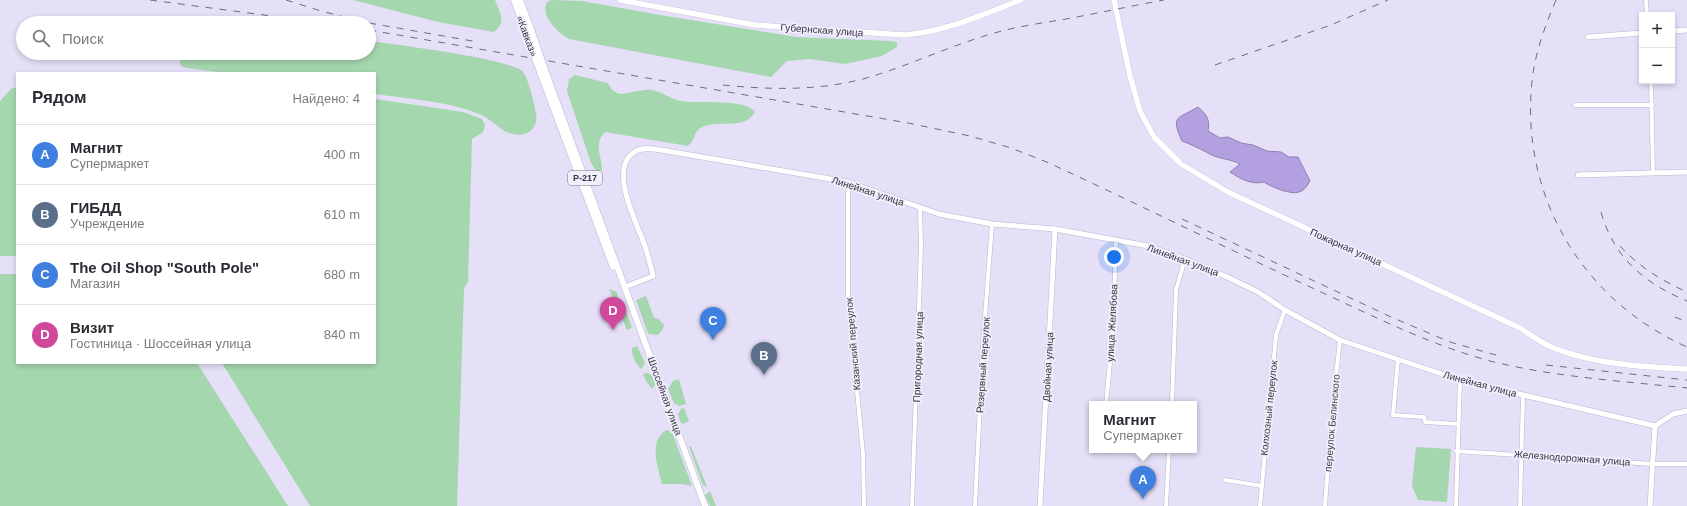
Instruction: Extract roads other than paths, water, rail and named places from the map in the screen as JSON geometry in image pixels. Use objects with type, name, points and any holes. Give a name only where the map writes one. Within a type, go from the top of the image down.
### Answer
[{"type":"highway","name":"«Кавказ»","points":[[514,0],[529,33]]},
{"type":"highway","name":"«Кавказ»","points":[[520,0],[542,71]]},
{"type":"highway","name":"Шоссейная улица","points":[[542,71],[613,267],[624,287],[705,506]]},
{"type":"main road","name":"Губернская улица","points":[[620,0],[755,25],[905,36],[938,30],[1021,0]]},
{"type":"main road","name":"Пожарная улица","points":[[1114,0],[1130,76],[1140,111],[1154,137],[1181,164],[1228,192],[1520,328],[1549,346],[1597,360],[1638,366],[1687,369]]},
{"type":"street","points":[[1646,0],[1647,12]]},
{"type":"street","points":[[1675,31],[1687,30]]},
{"type":"street","points":[[1588,37],[1639,33]]},
{"type":"street","points":[[1651,84],[1653,173]]},
{"type":"street","points":[[1575,105],[1652,105]]},
{"type":"street","name":"Линейная улица","points":[[624,287],[653,276],[623,185],[628,160],[636,151],[647,149],[848,182],[939,214],[992,224],[1055,229],[1148,246],[1186,259],[1258,292],[1285,310],[1340,340],[1460,380],[1522,396],[1655,426]]},
{"type":"street","points":[[1578,175],[1687,172]]},
{"type":"street","name":"Казанский переулок","points":[[848,182],[848,296],[863,454],[864,506]]},
{"type":"street","name":"Пригородная улица","points":[[912,506],[921,255],[920,208]]},
{"type":"street","name":"Резервный переулок","points":[[975,506],[983,343],[992,224]]},
{"type":"street","name":"Двойная улица","points":[[1040,506],[1055,229]]},
{"type":"street","name":"улица Желябова","points":[[1106,401],[1113,331],[1116,241]]},
{"type":"street","points":[[1172,401],[1176,290],[1186,259]]},
{"type":"street","name":"Колхозный переулок","points":[[1260,506],[1276,335],[1285,310]]},
{"type":"street","name":"переулок Белинского","points":[[1326,506],[1332,411],[1340,340]]},
{"type":"street","points":[[1398,359],[1393,415],[1424,417],[1425,422],[1458,424]]},
{"type":"street","points":[[1456,506],[1456,451],[1460,380]]},
{"type":"street","points":[[1520,506],[1522,396]]},
{"type":"street","points":[[1650,506],[1655,426],[1673,414],[1687,411]]},
{"type":"street","name":"Железнодорожная улица","points":[[1456,451],[1522,454],[1653,464],[1687,464]]},
{"type":"street","points":[[1166,506],[1169,453]]},
{"type":"street","points":[[1225,480],[1262,486]]},
{"type":"railway","points":[[150,0],[272,16]]},
{"type":"railway","points":[[286,0],[341,16]]},
{"type":"railway","points":[[723,85],[760,88],[797,88],[852,82],[886,72],[965,42],[998,32],[1164,0]]},
{"type":"railway","points":[[1215,65],[1331,25],[1388,0]]},
{"type":"railway","points":[[1556,0],[1535,60],[1532,81],[1531,124],[1536,164],[1548,203],[1566,240],[1589,273],[1617,302],[1650,327],[1687,347]]},
{"type":"railway","points":[[376,24],[478,42]]},
{"type":"railway","points":[[376,31],[908,123],[970,136],[1011,148],[1049,163],[1363,312],[1425,339],[1468,355],[1490,361],[1563,375],[1687,388]]},
{"type":"railway","points":[[1601,212],[1614,243],[1633,267],[1657,286],[1687,301]]},
{"type":"railway","points":[[1182,219],[1391,317],[1450,342],[1503,357]]},
{"type":"railway","points":[[1620,246],[1651,272],[1687,292]]},
{"type":"railway","points":[[1675,317],[1687,322]]},
{"type":"railway","points":[[1546,365],[1687,380]]},
{"type":"place","name":"Визит","points":[[613,330]]},
{"type":"place","name":"The Oil Shop \"South Pole\"","points":[[713,340]]},
{"type":"place","name":"ГИБДД","points":[[764,375]]},
{"type":"place","name":"Магнит","points":[[1143,499]]}]
